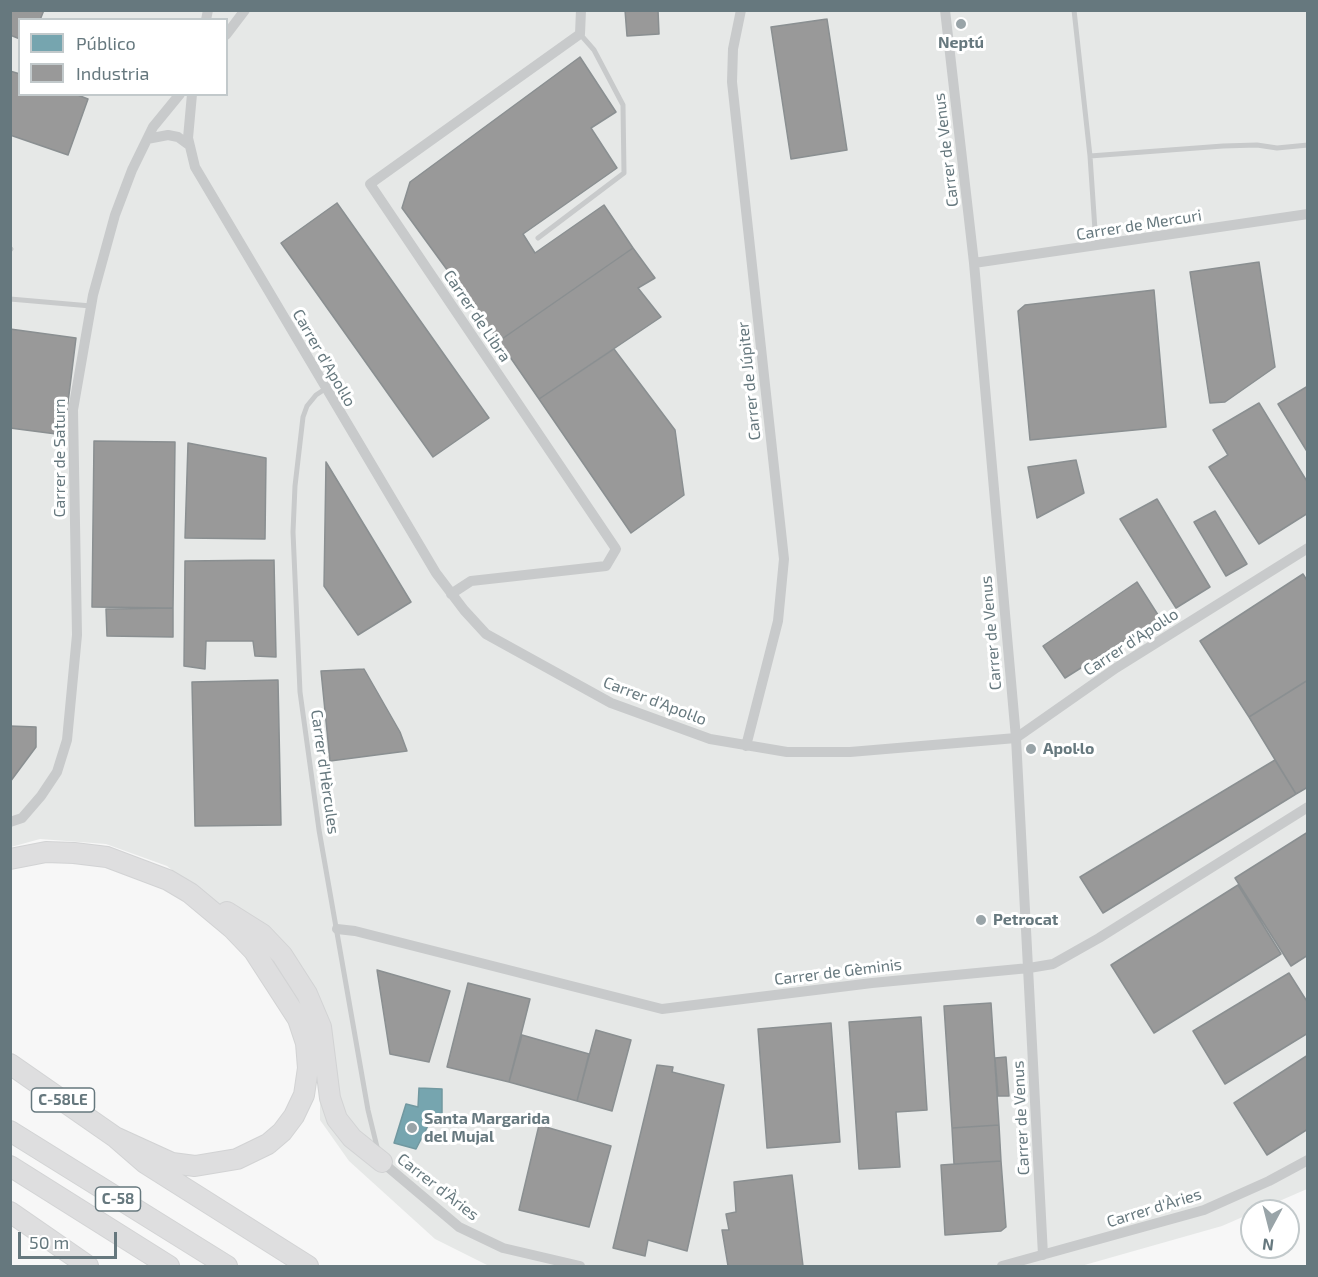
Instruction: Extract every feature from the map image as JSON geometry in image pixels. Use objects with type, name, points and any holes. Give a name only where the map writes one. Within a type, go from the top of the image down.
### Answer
[{"type":"highway","points":[[10,859],[46,852],[107,857],[136,866],[215,905],[262,934],[282,955],[307,994],[321,1027],[330,1098],[337,1119],[352,1138],[382,1162]]},
{"type":"highway","points":[[115,1137],[172,1163],[217,1164],[237,1159],[268,1144],[282,1132],[294,1116],[304,1095],[308,1068],[306,1043],[298,1019],[288,1000],[254,951],[232,928],[190,893]]},
{"type":"highway","name":"C-58LE","points":[[10,1064],[193,1195],[308,1266]]},
{"type":"highway","name":"C-58","points":[[10,1131],[227,1266]]},
{"type":"highway","name":"C-58","points":[[10,1166],[169,1266]]},
{"type":"highway","points":[[10,1212],[35,1227],[88,1266]]},
{"type":"street","points":[[228,32],[245,10]]},
{"type":"street","points":[[580,34],[581,10]]},
{"type":"street","name":"Carrer de Júpiter","points":[[741,10],[733,49],[732,82],[784,559],[778,621],[746,746]]},
{"type":"street","name":"Carrer de Venus","points":[[945,10],[974,264],[1016,738],[1043,1255]]},
{"type":"street","name":"Carrer de Libra","points":[[451,594],[471,580],[606,566],[616,549],[370,184],[580,34]]},
{"type":"street","name":"Carrer de Saturn","points":[[10,822],[22,818],[57,772],[67,740],[77,635],[73,410],[91,306],[115,215],[147,139],[179,96]]},
{"type":"street","name":"Carrer d'Apol·lo","points":[[192,96],[189,145],[195,167],[325,389],[451,594],[486,634],[610,703],[687,732],[746,746],[787,752],[850,752],[1016,738],[1116,668],[1308,548]]},
{"type":"street","points":[[147,139],[153,136],[168,135],[178,137],[189,145]]},
{"type":"street","name":"Carrer de Mercuri","points":[[974,264],[1308,214]]},
{"type":"street","name":"Carrer de Gèminis","points":[[337,929],[355,931],[662,1009],[872,983],[1029,968],[1053,964],[1099,938],[1308,807]]},
{"type":"street","name":"Carrer d'Àries","points":[[1002,1266],[1204,1210],[1269,1181],[1308,1160]]},
{"type":"street","name":"Carrer d'Àries","points":[[382,1162],[459,1227],[503,1248],[580,1266]]},
{"type":"lane","points":[[1074,10],[1090,156],[1096,247]]},
{"type":"lane","points":[[538,238],[624,173],[623,105],[594,50],[580,34]]},
{"type":"lane","points":[[1090,156],[1223,146],[1257,145],[1277,148],[1308,145]]},
{"type":"lane","points":[[10,299],[91,306]]},
{"type":"lane","name":"Carrer d'Hèrcules","points":[[325,389],[307,406],[303,417],[293,531],[300,692],[317,818],[368,1110],[382,1162]]},
{"type":"shaded area","points":[[11,11],[1307,11],[1307,1189],[1284,1199],[1240,1199],[1240,1218],[1222,1226],[1081,1266],[489,1266],[435,1239],[349,1161],[320,1120],[320,1074],[311,1022],[287,980],[245,930],[167,866],[106,844],[40,839],[11,847]]},
{"type":"building: Público","name":"Santa Margarida del Mujal","points":[[419,1088],[442,1089],[442,1113],[434,1114],[416,1149],[394,1143],[406,1104],[418,1107]]},
{"type":"building: Industria","points":[[10,10],[44,10],[41,18],[18,18],[18,38],[10,35]]},
{"type":"building: Industria","points":[[625,10],[658,10],[659,34],[627,36]]},
{"type":"building: Industria","points":[[827,19],[847,150],[791,159],[771,27]]},
{"type":"building: Industria","points":[[580,57],[616,112],[591,128],[617,168],[523,234],[535,253],[604,205],[633,248],[499,341],[402,208],[410,182]]},
{"type":"building: Industria","points":[[10,71],[18,73],[18,96],[80,96],[88,99],[68,155],[10,135]]},
{"type":"building: Industria","points":[[337,203],[489,418],[433,457],[281,243]]},
{"type":"building: Industria","points":[[633,248],[655,278],[638,288],[661,317],[539,399],[499,341]]},
{"type":"building: Industria","points":[[1259,262],[1275,367],[1225,402],[1210,403],[1190,272]]},
{"type":"building: Industria","points":[[1154,290],[1166,427],[1030,440],[1018,311],[1025,305]]},
{"type":"building: Industria","points":[[10,329],[76,338],[64,435],[10,428]]},
{"type":"building: Industria","points":[[614,349],[675,430],[684,495],[631,533],[539,399]]},
{"type":"building: Industria","points":[[1308,386],[1308,453],[1278,404]]},
{"type":"building: Industria","points":[[1259,403],[1308,483],[1308,513],[1259,544],[1209,467],[1228,455],[1213,430]]},
{"type":"building: Industria","points":[[94,441],[175,442],[173,608],[92,607]]},
{"type":"building: Industria","points":[[188,443],[266,458],[265,539],[185,538]]},
{"type":"building: Industria","points":[[1076,460],[1084,493],[1037,518],[1028,467]]},
{"type":"building: Industria","points":[[326,462],[411,602],[358,635],[324,586]]},
{"type":"building: Industria","points":[[1157,499],[1210,587],[1176,608],[1120,519]]},
{"type":"building: Industria","points":[[1215,511],[1247,564],[1226,576],[1194,522]]},
{"type":"building: Industria","points":[[274,560],[276,657],[255,656],[253,641],[206,641],[205,669],[184,666],[185,561]]},
{"type":"building: Industria","points":[[1303,574],[1308,582],[1308,680],[1249,717],[1200,641]]},
{"type":"building: Industria","points":[[1137,582],[1160,618],[1065,678],[1043,646]]},
{"type":"building: Industria","points":[[173,608],[173,637],[107,636],[106,609]]},
{"type":"building: Industria","points":[[364,669],[400,732],[407,751],[330,761],[321,671]]},
{"type":"building: Industria","points":[[278,680],[281,825],[195,826],[192,682]]},
{"type":"building: Industria","points":[[1308,680],[1308,787],[1296,794],[1249,717]]},
{"type":"building: Industria","points":[[10,726],[36,727],[36,747],[10,782]]},
{"type":"building: Industria","points":[[1275,760],[1296,794],[1103,913],[1080,877]]},
{"type":"building: Industria","points":[[1308,832],[1308,955],[1291,966],[1235,878]]},
{"type":"building: Industria","points":[[1238,885],[1281,954],[1154,1033],[1111,965]]},
{"type":"building: Industria","points":[[377,970],[450,991],[429,1062],[390,1054]]},
{"type":"building: Industria","points":[[1289,973],[1308,1003],[1308,1033],[1225,1084],[1193,1031]]},
{"type":"building: Industria","points":[[468,983],[530,999],[509,1082],[447,1067]]},
{"type":"building: Industria","points":[[991,1003],[999,1125],[952,1128],[944,1006]]},
{"type":"building: Industria","points":[[921,1017],[927,1110],[896,1112],[900,1167],[859,1169],[849,1022]]},
{"type":"building: Industria","points":[[831,1023],[840,1142],[767,1148],[758,1029]]},
{"type":"building: Industria","points":[[596,1030],[631,1040],[612,1111],[577,1101]]},
{"type":"building: Industria","points":[[522,1035],[589,1054],[577,1101],[509,1082]]},
{"type":"building: Industria","points":[[1308,1055],[1308,1129],[1267,1155],[1234,1103]]},
{"type":"building: Industria","points":[[1006,1057],[1009,1096],[998,1096],[995,1058]]},
{"type":"building: Industria","points":[[657,1065],[673,1067],[672,1072],[724,1085],[687,1251],[648,1240],[645,1256],[613,1248]]},
{"type":"building: Industria","points":[[539,1125],[611,1146],[589,1227],[519,1210]]},
{"type":"building: Industria","points":[[999,1125],[1001,1161],[954,1164],[952,1128]]},
{"type":"building: Industria","points":[[1001,1161],[1006,1227],[1001,1231],[945,1235],[941,1165]]},
{"type":"building: Industria","points":[[792,1175],[803,1266],[728,1266],[722,1230],[729,1230],[726,1214],[736,1212],[734,1182]]},
{"type":"place","name":"Neptú","points":[[961,24]]},
{"type":"place","name":"Apol·lo","points":[[1031,749]]},
{"type":"place","name":"Petrocat","points":[[981,920]]},
{"type":"place","name":"Santa Margarida del Mujal","points":[[412,1128]]}]
